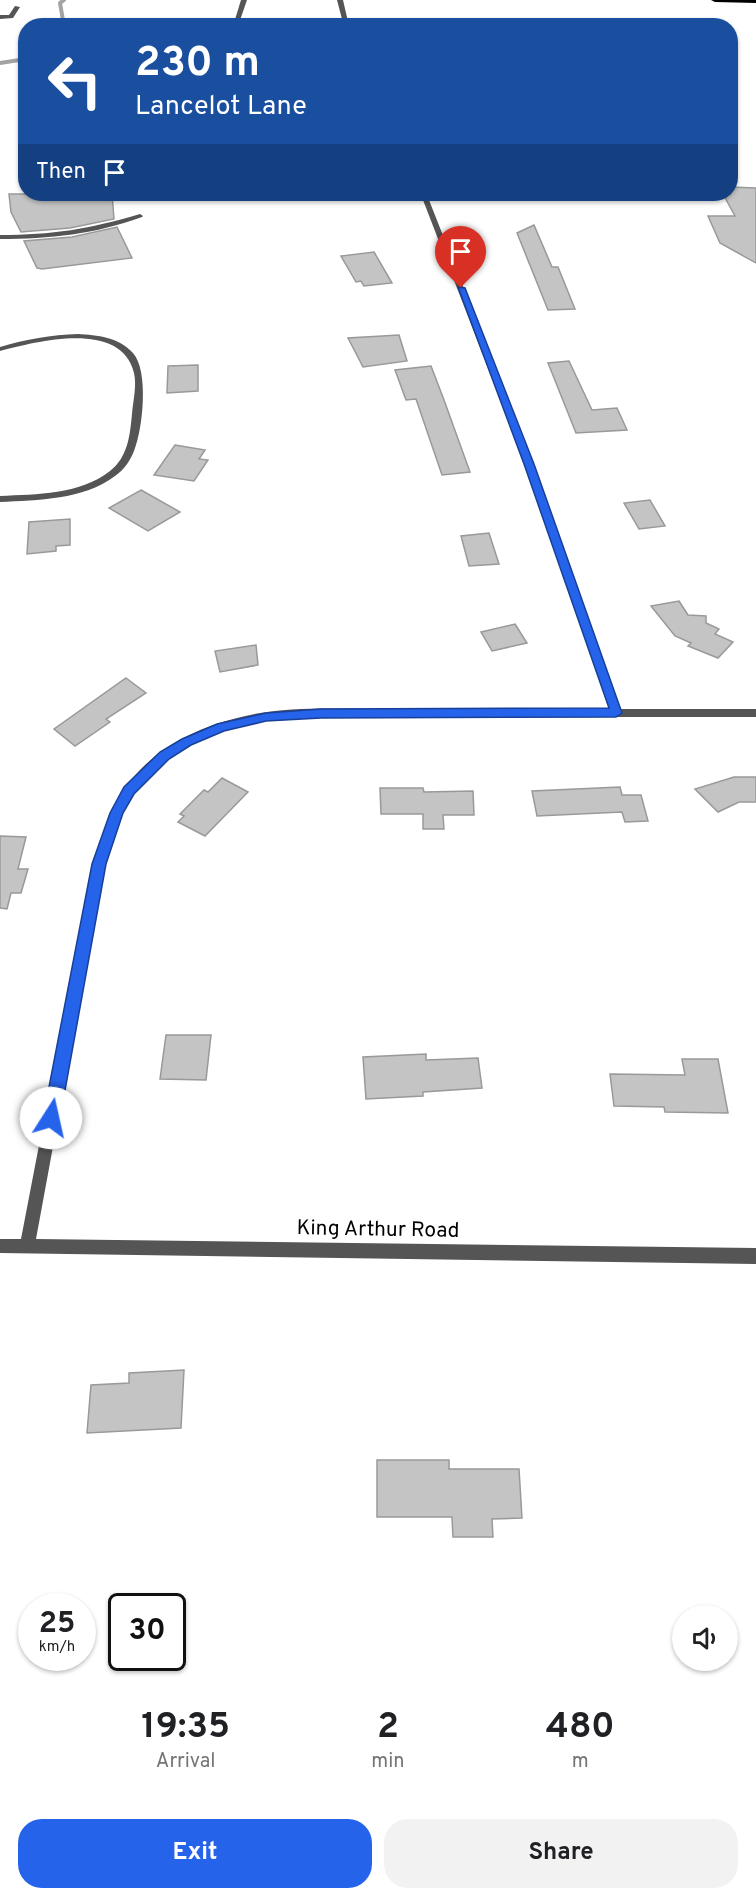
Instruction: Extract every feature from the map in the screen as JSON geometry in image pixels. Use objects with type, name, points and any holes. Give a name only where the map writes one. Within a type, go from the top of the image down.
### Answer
[{"type":"highway","points":[[715,0],[756,1]]},
{"type":"street","points":[[238,18],[244,0]]},
{"type":"street","points":[[340,0],[344,18]]},
{"type":"street","points":[[0,17],[11,17],[17,7]]},
{"type":"street","points":[[426,201],[529,464],[616,713]]},
{"type":"street","points":[[0,237],[75,232],[117,225],[140,216]]},
{"type":"street","points":[[0,349],[28,340],[59,335],[90,337],[114,344],[132,356],[139,372],[134,445],[126,462],[106,478],[78,490],[41,497],[0,499]]},
{"type":"street","points":[[27,1247],[99,864],[116,813],[129,791],[145,772],[165,756],[195,738],[239,721],[266,717],[321,713],[756,713]]},
{"type":"street","name":"King Arthur Road","points":[[0,1246],[756,1256]]},
{"type":"building","points":[[738,187],[756,188],[756,263],[720,243],[708,216],[735,216],[727,201],[738,201]]},
{"type":"building","points":[[9,194],[18,194],[18,201],[113,201],[114,219],[70,228],[21,232],[11,212]]},
{"type":"building","points":[[534,225],[552,267],[558,267],[575,309],[548,310],[517,233]]},
{"type":"building","points":[[117,227],[132,258],[42,269],[37,268],[24,241],[72,237]]},
{"type":"building","points":[[374,252],[392,283],[364,286],[361,281],[356,282],[341,256]]},
{"type":"building","points":[[399,335],[407,361],[363,367],[348,338]]},
{"type":"building","points":[[569,361],[592,410],[617,408],[627,430],[576,433],[548,363]]},
{"type":"building","points":[[198,365],[198,391],[167,393],[168,366]]},
{"type":"building","points":[[431,366],[470,472],[442,475],[416,399],[406,400],[395,370]]},
{"type":"building","points":[[175,445],[205,450],[199,459],[208,460],[194,481],[154,475]]},
{"type":"building","points":[[141,490],[180,512],[148,531],[109,508]]},
{"type":"building","points":[[650,500],[665,526],[639,529],[624,503]]},
{"type":"building","points":[[70,519],[70,545],[56,546],[56,551],[27,554],[29,522]]},
{"type":"building","points":[[489,533],[499,564],[469,566],[461,536]]},
{"type":"building","points":[[679,601],[688,615],[706,616],[706,623],[719,629],[715,634],[733,642],[718,658],[688,646],[691,643],[675,636],[651,606]]},
{"type":"building","points":[[515,624],[527,643],[492,651],[481,632]]},
{"type":"building","points":[[256,645],[258,665],[220,672],[215,651]]},
{"type":"building","points":[[126,678],[146,693],[106,719],[110,722],[75,746],[54,729]]},
{"type":"building","points":[[734,777],[756,777],[756,802],[739,802],[718,812],[695,789]]},
{"type":"building","points":[[222,778],[248,792],[205,836],[178,822],[184,816],[180,814],[204,790],[208,792]]},
{"type":"building","points":[[620,787],[622,795],[641,795],[648,821],[625,822],[622,812],[537,816],[532,791]]},
{"type":"building","points":[[380,788],[423,788],[424,792],[473,791],[474,815],[443,815],[444,829],[423,829],[423,814],[381,814]]},
{"type":"building","points":[[0,836],[26,837],[18,869],[28,869],[21,893],[11,893],[7,909],[0,908]]},
{"type":"building","points":[[166,1035],[211,1035],[206,1080],[160,1079]]},
{"type":"building","points":[[426,1054],[426,1060],[478,1058],[482,1088],[423,1092],[423,1096],[366,1099],[363,1057]]},
{"type":"building","points":[[682,1059],[718,1059],[728,1113],[665,1112],[664,1107],[614,1106],[610,1074],[685,1075]]},
{"type":"building","points":[[184,1370],[181,1428],[87,1433],[91,1385],[129,1383],[129,1373]]},
{"type":"building","points":[[377,1460],[449,1460],[449,1469],[519,1469],[522,1518],[492,1519],[493,1537],[453,1537],[452,1517],[377,1517]]},
{"type":"waterway","points":[[63,18],[60,3],[64,0]]},
{"type":"waterway","points":[[0,63],[18,60]]},
{"type":"route","points":[[51,1118],[99,864],[116,813],[129,791],[145,772],[165,756],[186,742],[221,727],[239,721],[266,717],[321,713],[616,713],[529,464],[461,288]]}]
